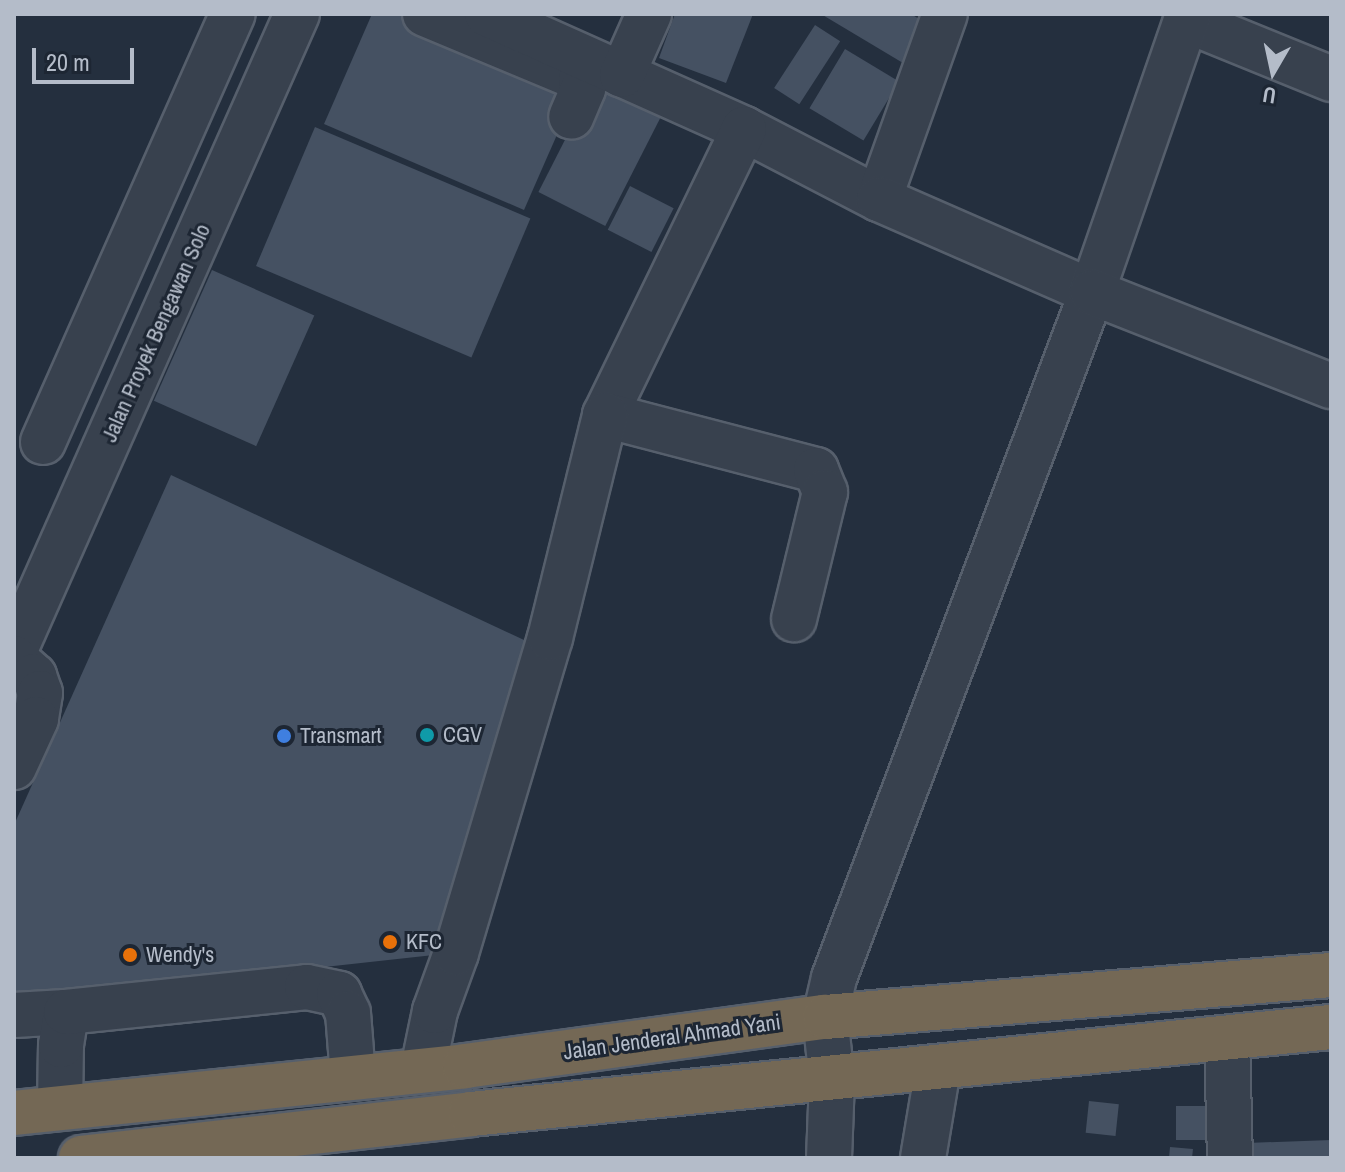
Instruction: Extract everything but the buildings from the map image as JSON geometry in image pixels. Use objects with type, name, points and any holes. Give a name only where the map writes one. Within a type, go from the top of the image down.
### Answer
[{"type":"highway","name":"Jalan Jenderal Ahmad Yani","points":[[14,1113],[444,1067],[825,1017],[1329,970]]},
{"type":"highway","points":[[83,1158],[471,1114],[832,1080],[1331,1027]]},
{"type":"highway","points":[[444,1067],[471,1114]]},
{"type":"street","points":[[97,466],[28,437],[233,14]]},
{"type":"street","name":"Jalan Proyek Bengawan Solo","points":[[14,655],[297,14]]},
{"type":"street","points":[[425,14],[581,79],[583,89],[571,117]]},
{"type":"street","points":[[487,14],[744,129],[879,199],[1092,292],[1331,386]]},
{"type":"street","points":[[622,75],[649,14]]},
{"type":"street","points":[[879,199],[945,14]]},
{"type":"street","points":[[829,1158],[832,1080],[825,1017],[834,978],[1092,292],[1187,17],[1331,79]]},
{"type":"street","points":[[444,1067],[435,1011],[456,953],[550,638],[605,415],[744,129]]},
{"type":"street","points":[[605,415],[816,470],[823,480],[825,492],[794,619]]},
{"type":"street","points":[[14,655],[34,676],[40,693],[36,719],[14,767]]},
{"type":"street","points":[[14,1015],[307,987],[339,994],[348,1013],[353,1076]]},
{"type":"street","points":[[60,1107],[61,1045],[66,1012]]},
{"type":"street","points":[[1227,1038],[1230,1158]]},
{"type":"street","points":[[923,1158],[938,1068]]},
{"type":"place","name":"CGV","points":[[427,735]]},
{"type":"place","name":"Transmart","points":[[284,736]]},
{"type":"place","name":"KFC","points":[[390,942]]},
{"type":"place","name":"Wendy's","points":[[130,955]]}]
